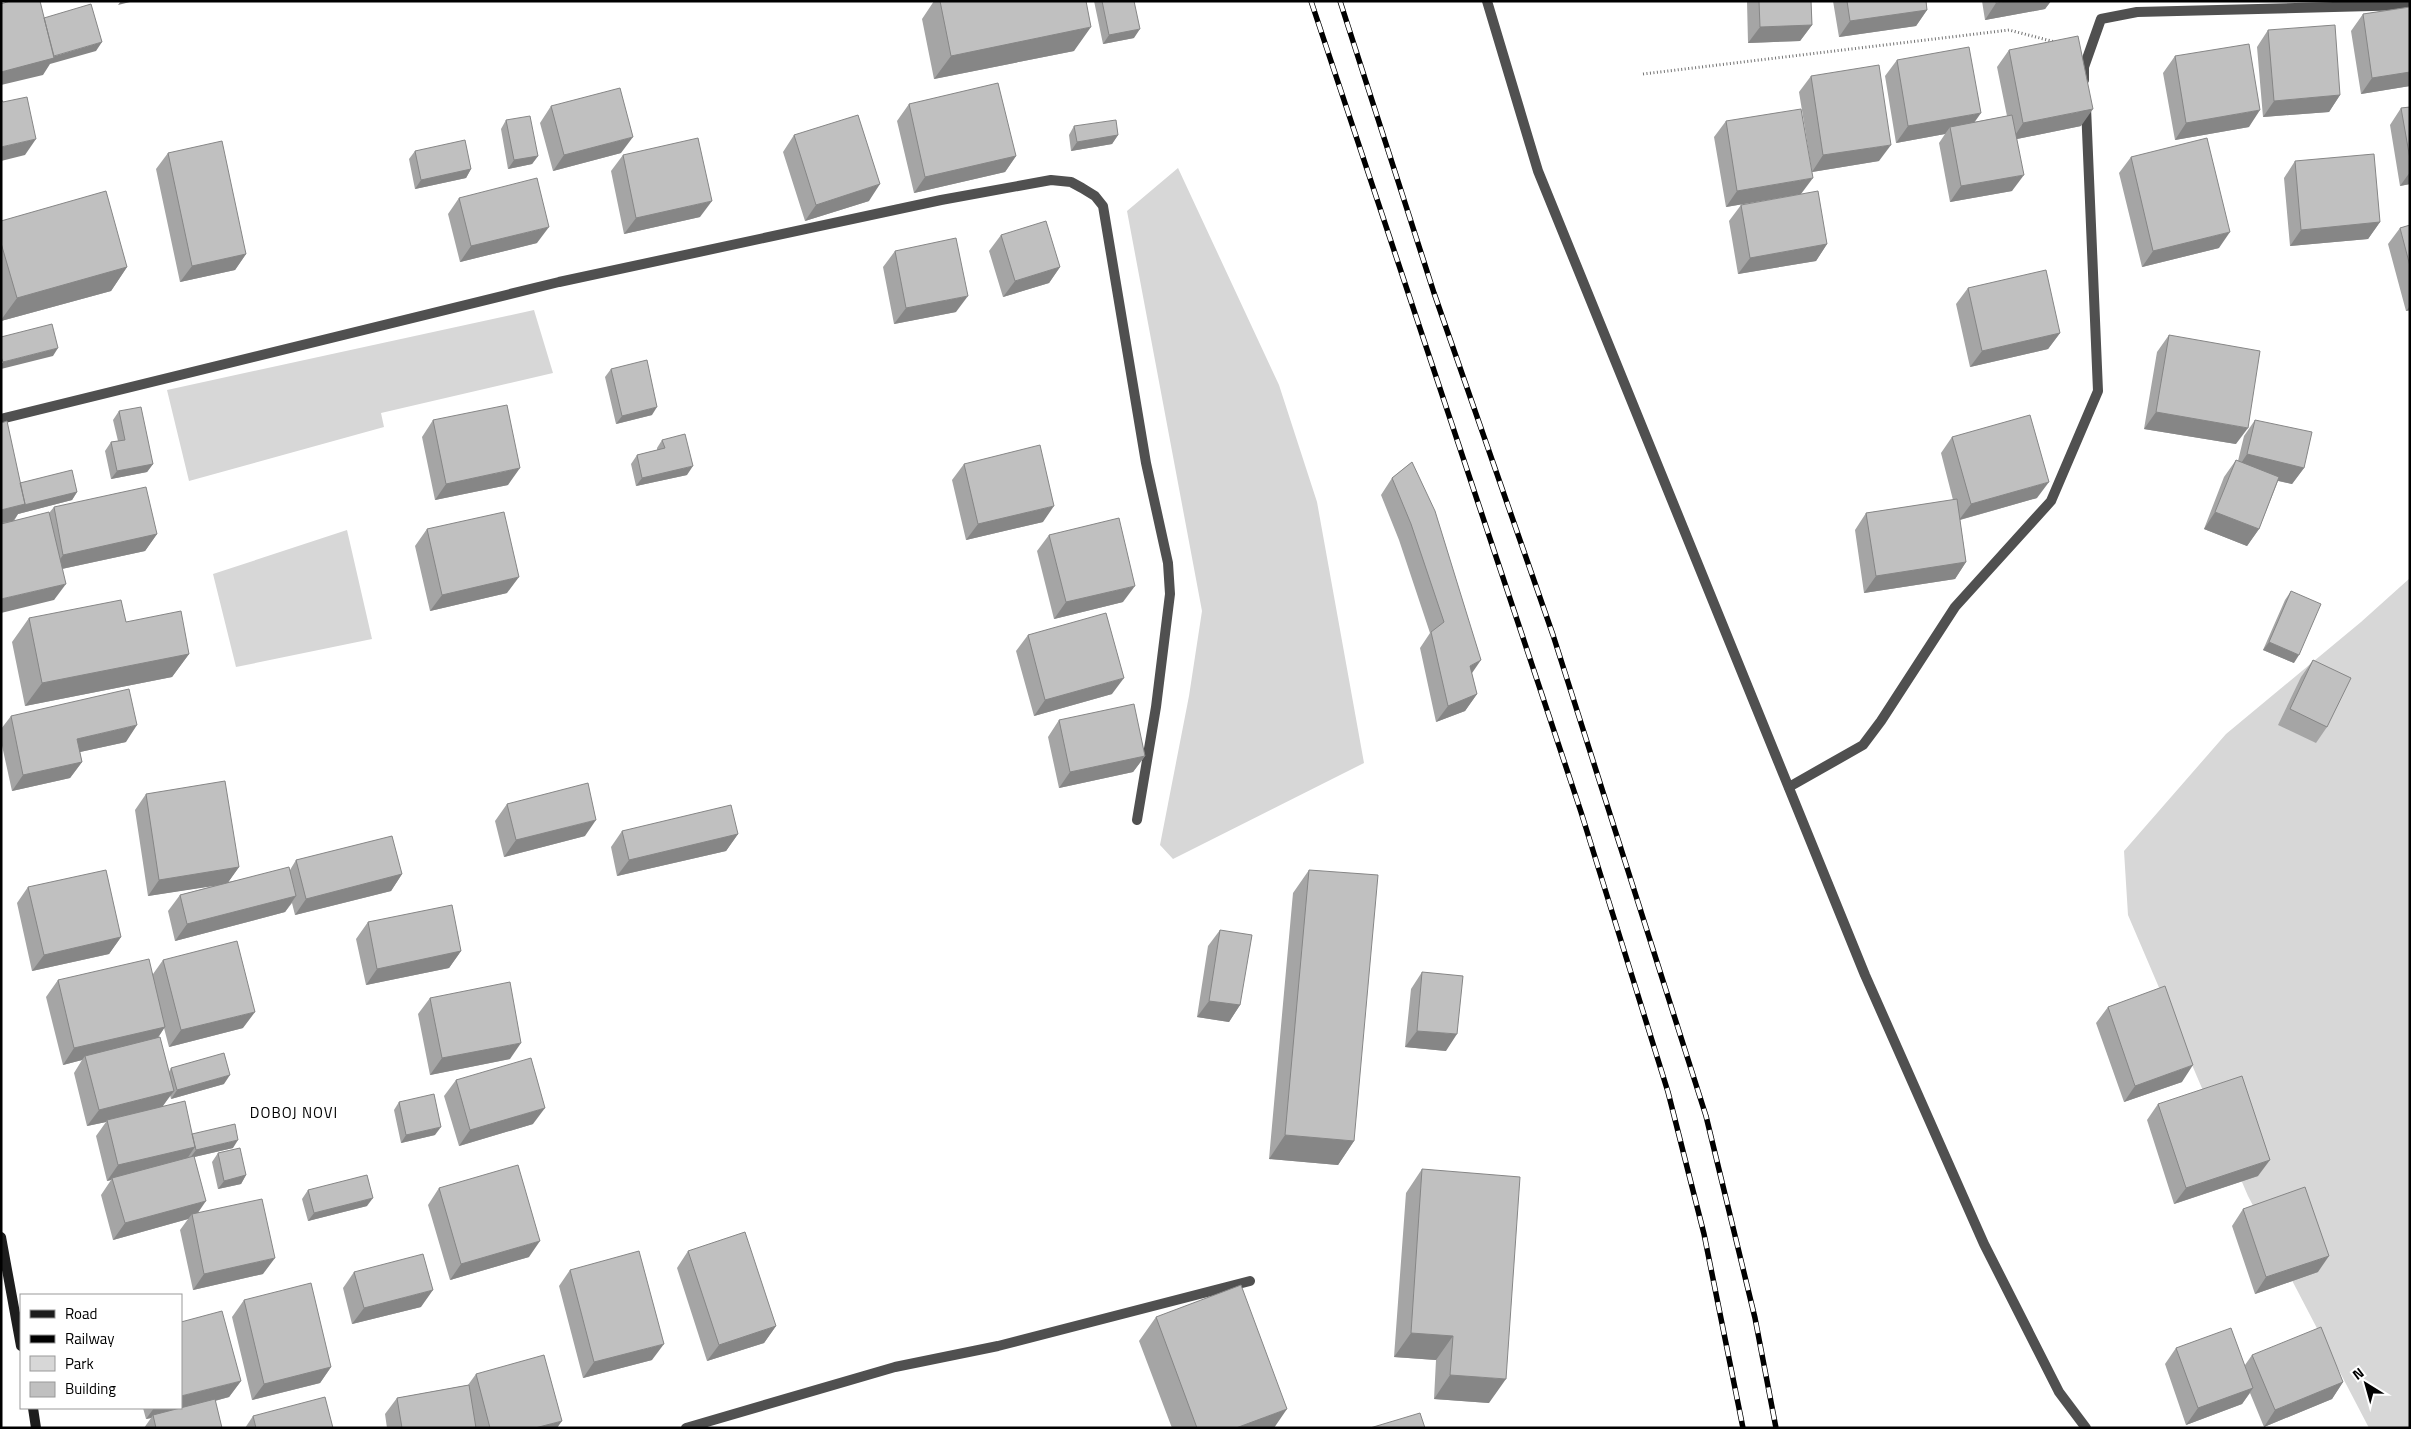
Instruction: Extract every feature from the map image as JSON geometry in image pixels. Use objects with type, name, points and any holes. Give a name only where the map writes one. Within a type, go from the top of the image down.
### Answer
[{"type":"main road","points":[[1,1237],[20,1341]]},
{"type":"main road","points":[[33,1409],[36,1428]]},
{"type":"street","points":[[1487,1],[1538,171],[1865,975],[1984,1244],[2059,1392],[2086,1428]]},
{"type":"street","points":[[1789,787],[1863,745],[1882,721],[1954,607],[2051,501],[2083,428],[2098,391],[2084,67],[2101,19],[2137,12],[2410,5]]},
{"type":"street","points":[[1,418],[569,280],[950,199],[1051,180],[1071,182],[1094,196],[1103,206],[1146,463],[1168,563],[1170,594],[1156,707],[1137,820]]},
{"type":"street","points":[[686,1428],[894,1367],[998,1346],[1250,1281]]},
{"type":"path","points":[[1643,74],[2009,30],[2089,51]]},
{"type":"green space","points":[[1178,168],[1279,385],[1317,502],[1364,763],[1173,859],[1160,845],[1189,696],[1202,611],[1127,211]]},
{"type":"green space","points":[[534,310],[553,373],[381,413],[384,427],[189,481],[167,390]]},
{"type":"green space","points":[[347,530],[372,639],[236,667],[213,574]]},
{"type":"green space","points":[[2410,578],[2410,1428],[2369,1428],[2248,1196],[2128,915],[2124,851],[2226,734],[2361,622]]},
{"type":"building","points":[[10,1],[40,1],[54,58],[1,72],[1,4]]},
{"type":"building","points":[[940,1],[1086,1],[1091,27],[951,56]]},
{"type":"building","points":[[1102,1],[1134,1],[1140,29],[1109,35]]},
{"type":"building","points":[[1759,1],[1811,1],[1812,25],[1760,27]]},
{"type":"building","points":[[1847,1],[1926,1],[1927,10],[1850,21]]},
{"type":"building","points":[[91,4],[102,42],[54,56],[44,18]]},
{"type":"building","points":[[2410,7],[2410,72],[2372,78],[2363,14]]},
{"type":"building","points":[[2335,25],[2340,95],[2274,101],[2268,30]]},
{"type":"building","points":[[2078,36],[2093,109],[2023,123],[2009,50]]},
{"type":"building","points":[[2249,44],[2260,110],[2186,123],[2175,56]]},
{"type":"building","points":[[1969,47],[1981,113],[1908,126],[1897,60]]},
{"type":"building","points":[[1879,65],[1891,145],[1823,155],[1811,76]]},
{"type":"building","points":[[998,83],[1016,156],[925,177],[909,104]]},
{"type":"building","points":[[620,88],[633,137],[564,155],[551,106]]},
{"type":"building","points":[[27,97],[36,139],[1,147],[1,99],[3,102]]},
{"type":"building","points":[[2410,107],[2410,159],[2401,108]]},
{"type":"building","points":[[1801,109],[1813,178],[1737,191],[1726,121]]},
{"type":"building","points":[[858,115],[880,184],[816,205],[794,135]]},
{"type":"building","points":[[2012,115],[2024,175],[1961,186],[1950,127]]},
{"type":"building","points":[[530,116],[538,156],[514,160],[506,120]]},
{"type":"building","points":[[1116,120],[1118,135],[1077,142],[1074,126]]},
{"type":"building","points":[[698,138],[712,201],[636,218],[623,155]]},
{"type":"building","points":[[2207,138],[2230,232],[2153,251],[2131,157]]},
{"type":"building","points":[[465,140],[471,169],[421,180],[415,151]]},
{"type":"building","points":[[222,141],[246,254],[192,266],[168,153]]},
{"type":"building","points":[[2374,154],[2380,222],[2301,230],[2295,161]]},
{"type":"building","points":[[537,178],[549,227],[471,246],[459,198]]},
{"type":"building","points":[[106,191],[127,267],[17,298],[1,243],[1,221]]},
{"type":"building","points":[[1818,191],[1827,244],[1750,258],[1741,205]]},
{"type":"building","points":[[1046,221],[1060,267],[1015,281],[1001,235]]},
{"type":"building","points":[[2410,225],[2410,266],[2400,228]]},
{"type":"building","points":[[956,238],[968,296],[906,308],[895,251]]},
{"type":"building","points":[[2046,270],[2060,333],[1982,351],[1968,288]]},
{"type":"building","points":[[52,324],[58,348],[3,362],[1,357],[1,337]]},
{"type":"building","points":[[2169,335],[2260,351],[2248,428],[2156,412]]},
{"type":"building","points":[[647,360],[657,407],[622,416],[611,369]]},
{"type":"building","points":[[507,405],[520,468],[446,484],[433,420]]},
{"type":"building","points":[[141,407],[153,464],[117,471],[111,442],[125,440],[119,411]]},
{"type":"building","points":[[2030,415],[2049,482],[1971,504],[1952,437]]},
{"type":"building","points":[[2255,420],[2312,432],[2304,468],[2247,454]]},
{"type":"building","points":[[7,421],[25,504],[1,510],[1,423]]},
{"type":"building","points":[[685,434],[693,466],[642,478],[637,455],[665,448],[662,440]]},
{"type":"building","points":[[1040,445],[1054,506],[978,524],[964,464]]},
{"type":"building","points":[[2236,460],[2279,477],[2259,529],[2215,512]]},
{"type":"building","points":[[1412,462],[1435,511],[1481,660],[1470,666],[1477,694],[1448,706],[1431,632],[1444,622],[1411,524],[1392,478]]},
{"type":"building","points":[[72,470],[77,492],[24,505],[20,483]]},
{"type":"building","points":[[146,487],[157,534],[63,555],[54,507]]},
{"type":"building","points":[[1957,499],[1966,562],[1876,576],[1866,513]]},
{"type":"building","points":[[49,512],[66,584],[1,599],[1,524]]},
{"type":"building","points":[[504,512],[519,577],[442,595],[427,529]]},
{"type":"building","points":[[1119,518],[1135,586],[1066,602],[1049,535]]},
{"type":"building","points":[[2291,591],[2321,604],[2299,655],[2269,642]]},
{"type":"building","points":[[121,600],[126,622],[181,611],[189,654],[42,683],[29,618]]},
{"type":"building","points":[[1106,613],[1124,678],[1045,700],[1028,635]]},
{"type":"building","points":[[2313,660],[2351,678],[2327,727],[2290,709]]},
{"type":"building","points":[[129,689],[137,725],[77,739],[82,762],[23,775],[11,716]]},
{"type":"building","points":[[1134,704],[1145,756],[1070,772],[1059,720]]},
{"type":"building","points":[[225,781],[239,867],[159,880],[146,794]]},
{"type":"building","points":[[588,783],[596,820],[516,840],[507,804]]},
{"type":"building","points":[[731,805],[738,834],[629,860],[622,831]]},
{"type":"building","points":[[392,836],[402,874],[306,899],[296,860]]},
{"type":"building","points":[[289,867],[296,896],[187,924],[180,895]]},
{"type":"building","points":[[106,870],[121,937],[44,955],[28,887]]},
{"type":"building","points":[[1309,870],[1378,875],[1354,1141],[1285,1135]]},
{"type":"building","points":[[452,905],[461,951],[377,969],[368,922]]},
{"type":"building","points":[[1220,930],[1252,935],[1240,1005],[1209,1001]]},
{"type":"building","points":[[237,941],[255,1012],[181,1030],[163,960]]},
{"type":"building","points":[[149,959],[165,1027],[74,1048],[58,980]]},
{"type":"building","points":[[1422,972],[1463,976],[1457,1034],[1417,1031]]},
{"type":"building","points":[[510,982],[521,1043],[442,1058],[430,998]]},
{"type":"building","points":[[2165,986],[2193,1065],[2135,1086],[2108,1007]]},
{"type":"building","points":[[160,1037],[174,1091],[99,1110],[85,1056]]},
{"type":"building","points":[[224,1053],[230,1075],[177,1090],[171,1068]]},
{"type":"building","points":[[531,1058],[545,1108],[470,1130],[456,1080]]},
{"type":"building","points":[[2242,1076],[2270,1160],[2186,1188],[2158,1104]]},
{"type":"building","points":[[434,1094],[441,1127],[406,1135],[399,1102]]},
{"type":"building","points":[[185,1101],[195,1147],[118,1165],[107,1120]]},
{"type":"building","points":[[235,1124],[238,1140],[196,1150],[192,1134]]},
{"type":"building","points":[[240,1148],[246,1175],[224,1181],[218,1153]]},
{"type":"building","points":[[194,1156],[206,1201],[125,1223],[112,1178]]},
{"type":"building","points":[[518,1165],[540,1241],[461,1264],[439,1188]]},
{"type":"building","points":[[1422,1169],[1520,1177],[1506,1379],[1450,1375],[1453,1336],[1411,1333]]},
{"type":"building","points":[[367,1175],[373,1198],[314,1213],[308,1190]]},
{"type":"building","points":[[2305,1187],[2329,1256],[2266,1277],[2243,1209]]},
{"type":"building","points":[[262,1199],[275,1258],[204,1274],[192,1214]]},
{"type":"building","points":[[745,1232],[776,1326],[719,1345],[688,1251]]},
{"type":"building","points":[[639,1251],[664,1344],[594,1362],[570,1270]]},
{"type":"building","points":[[423,1254],[433,1290],[364,1308],[354,1272]]},
{"type":"building","points":[[311,1283],[331,1367],[264,1384],[244,1300]]},
{"type":"building","points":[[1241,1285],[1287,1409],[1236,1428],[1197,1428],[1156,1317]]},
{"type":"building","points":[[222,1311],[241,1381],[182,1396],[182,1322]]},
{"type":"building","points":[[2321,1327],[2343,1382],[2275,1410],[2252,1355]]},
{"type":"building","points":[[2231,1328],[2253,1388],[2198,1408],[2176,1348]]},
{"type":"building","points":[[544,1355],[562,1421],[535,1428],[490,1428],[476,1374]]},
{"type":"building","points":[[469,1385],[476,1428],[402,1428],[397,1398]]},
{"type":"building","points":[[325,1397],[333,1428],[256,1428],[253,1416]]},
{"type":"building","points":[[215,1399],[222,1428],[156,1428],[153,1415]]},
{"type":"building","points":[[1420,1413],[1425,1428],[1370,1428]]},
{"type":"railway","points":[[1311,1],[1581,812],[1668,1092],[1704,1234],[1743,1428]]},
{"type":"railway","points":[[1340,1],[1434,293],[1553,635],[1706,1116],[1755,1318],[1776,1428]]},
{"type":"district","name":"DOBOJ NOVI","points":[[294,1112]]}]
